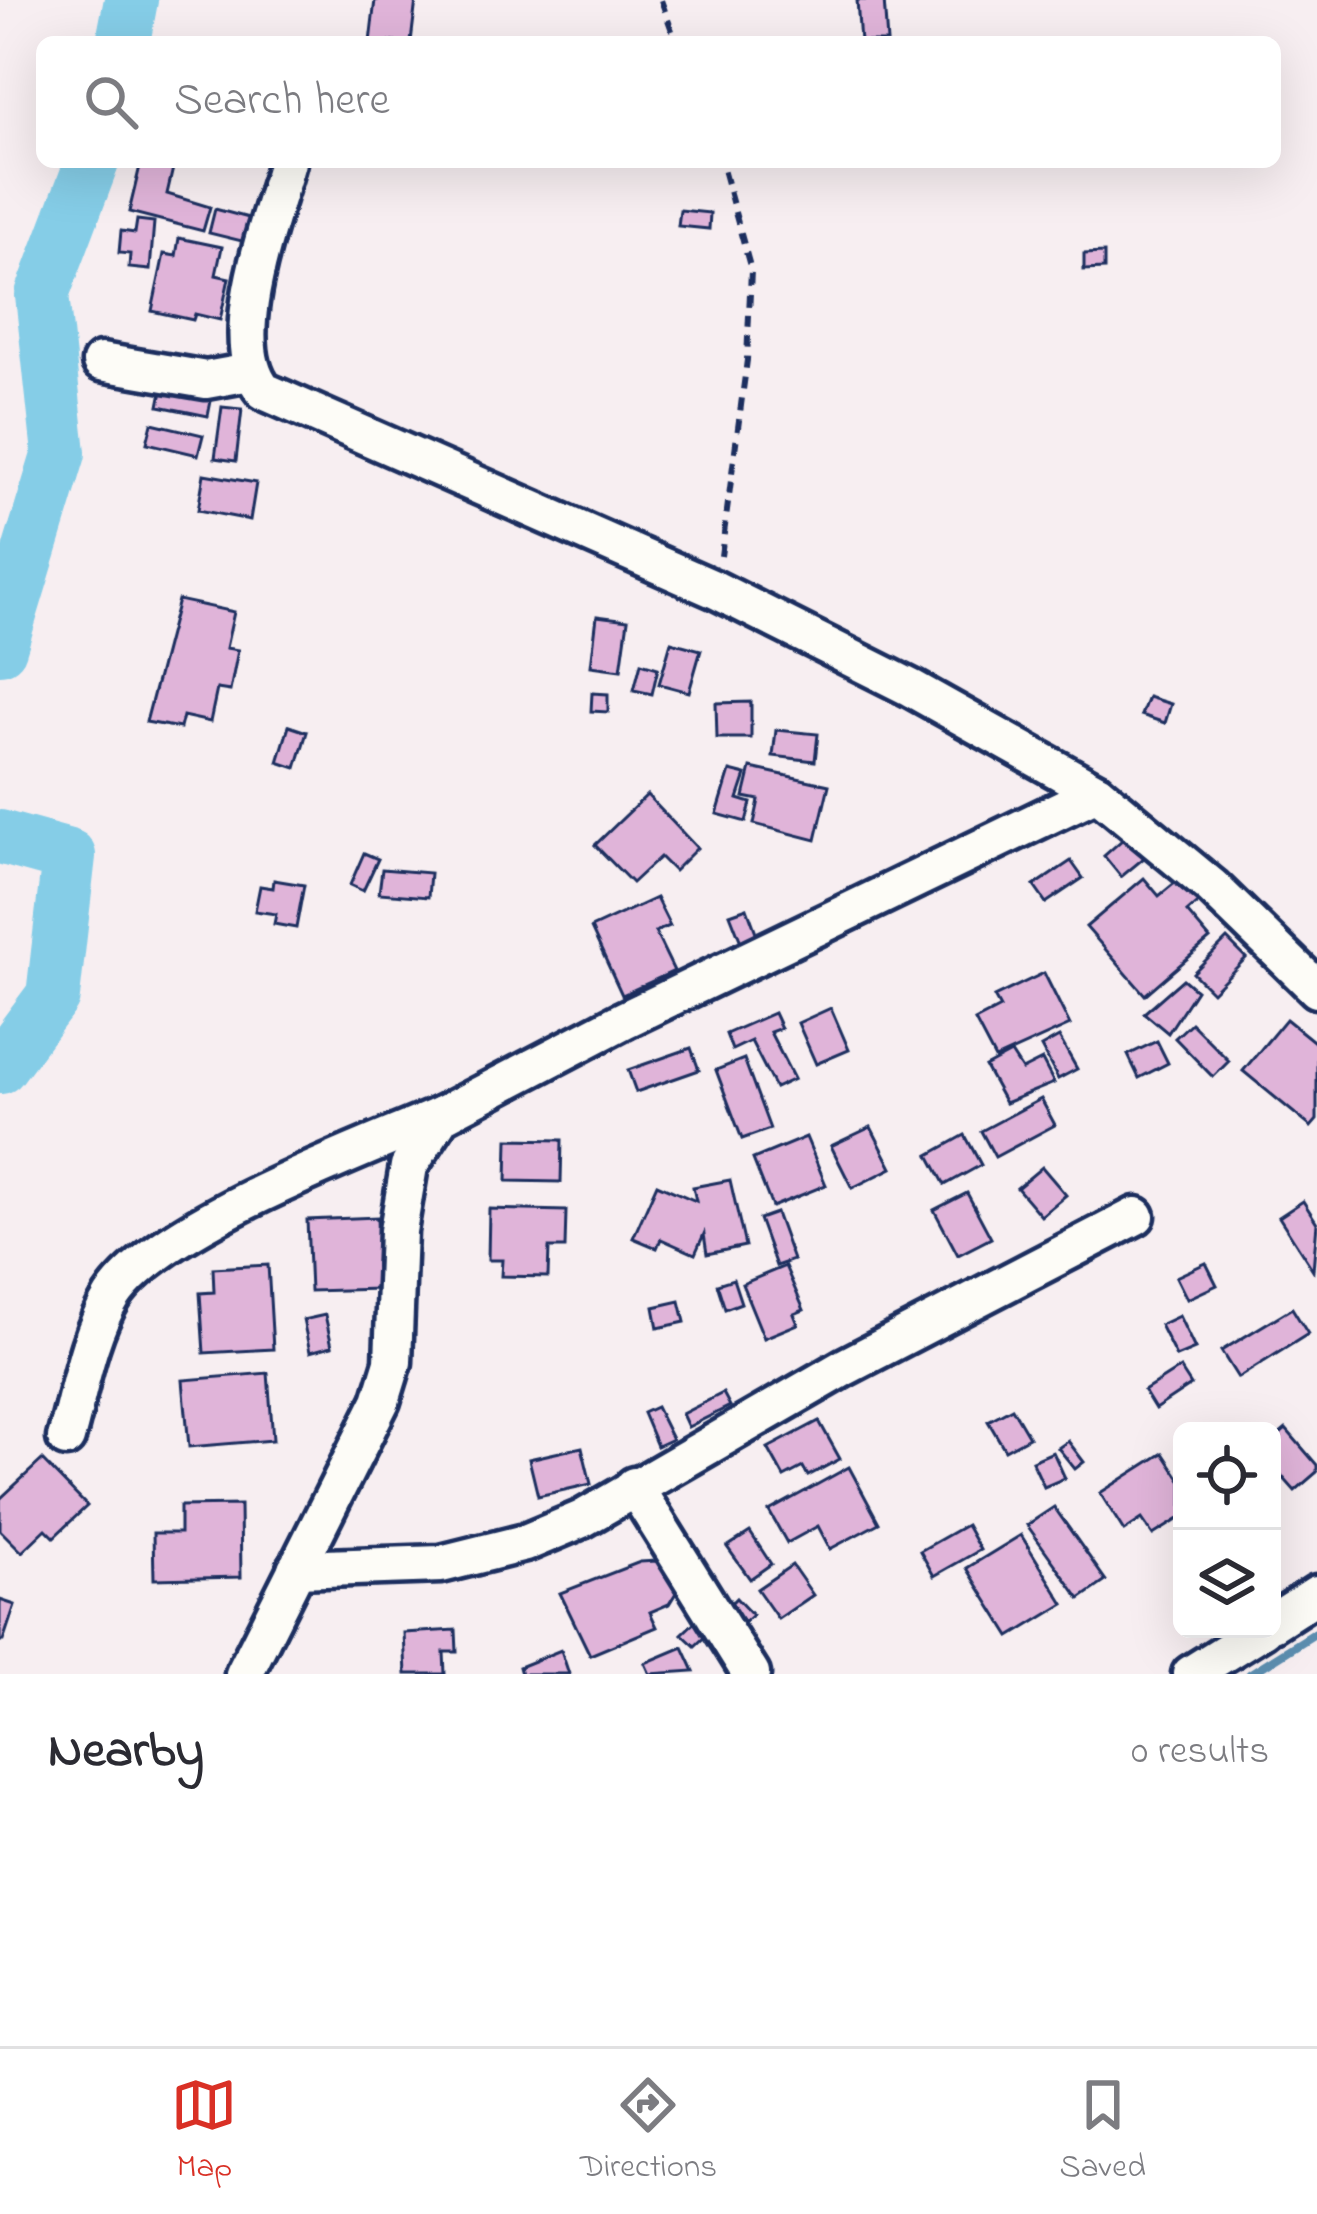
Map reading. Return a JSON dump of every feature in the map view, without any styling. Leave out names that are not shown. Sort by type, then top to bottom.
[{"type":"street","points":[[284,168],[249,309],[250,373],[264,391],[716,590],[911,688],[1097,792],[1212,887],[1317,989]]},
{"type":"street","points":[[100,362],[206,380],[250,373]]},
{"type":"street","points":[[66,1438],[113,1296],[154,1257],[288,1184],[442,1115],[624,1020],[1097,792]]},
{"type":"street","points":[[244,1674],[382,1401],[393,1362],[398,1231],[410,1166],[442,1115]]},
{"type":"street","points":[[296,1569],[441,1564],[525,1544],[582,1519],[845,1367],[1136,1216]]},
{"type":"street","points":[[634,1486],[751,1674]]},
{"type":"street","points":[[1281,1617],[1317,1594]]},
{"type":"street","points":[[1192,1674],[1249,1638]]},
{"type":"path","points":[[661,0],[674,36]]},
{"type":"path","points":[[716,590],[747,360],[751,270],[723,168]]},
{"type":"building","points":[[375,0],[416,0],[412,36],[371,36]]},
{"type":"building","points":[[857,0],[884,0],[887,36],[860,36]]},
{"type":"building","points":[[140,168],[173,168],[167,194],[210,207],[203,231],[129,212]]},
{"type":"building","points":[[215,209],[264,222],[258,245],[209,233]]},
{"type":"building","points":[[680,210],[710,213],[709,229],[678,226]]},
{"type":"building","points":[[137,220],[154,222],[150,270],[129,268],[130,254],[119,253],[121,231],[135,233]]},
{"type":"building","points":[[179,238],[222,247],[216,275],[229,278],[220,320],[152,311],[164,254],[176,256]]},
{"type":"building","points":[[1104,253],[1104,269],[1084,270],[1084,254]]},
{"type":"building","points":[[162,391],[211,401],[208,416],[159,406]]},
{"type":"building","points":[[222,407],[242,409],[236,461],[215,458]]},
{"type":"building","points":[[152,423],[203,435],[198,455],[147,443]]},
{"type":"building","points":[[204,474],[256,483],[250,520],[198,510]]},
{"type":"building","points":[[178,600],[234,612],[226,648],[238,650],[230,691],[217,689],[210,722],[183,716],[180,728],[146,722]]},
{"type":"building","points":[[597,616],[628,620],[621,670],[591,666]]},
{"type":"building","points":[[671,642],[701,650],[689,692],[659,684]]},
{"type":"building","points":[[641,663],[658,668],[652,694],[634,690]]},
{"type":"building","points":[[592,693],[608,694],[608,712],[591,711]]},
{"type":"building","points":[[1148,697],[1171,704],[1165,723],[1141,715]]},
{"type":"building","points":[[751,702],[751,738],[717,738],[716,703]]},
{"type":"building","points":[[289,726],[307,732],[296,768],[278,762]]},
{"type":"building","points":[[776,730],[818,734],[815,761],[773,756]]},
{"type":"building","points":[[751,768],[829,785],[816,840],[754,824],[759,800],[744,797]]},
{"type":"building","points":[[730,771],[746,775],[738,799],[751,803],[746,822],[717,814]]},
{"type":"building","points":[[647,795],[697,848],[674,871],[660,857],[632,883],[595,845]]},
{"type":"building","points":[[1131,832],[1150,853],[1121,877],[1104,856]]},
{"type":"building","points":[[364,853],[378,859],[363,891],[350,885]]},
{"type":"building","points":[[1071,861],[1083,878],[1046,903],[1034,886]]},
{"type":"building","points":[[382,869],[430,873],[428,897],[379,893]]},
{"type":"building","points":[[1182,877],[1202,899],[1187,912],[1210,939],[1145,995],[1086,927],[1144,878],[1159,896]]},
{"type":"building","points":[[274,880],[304,885],[296,928],[274,924],[276,914],[255,911],[260,886],[273,888]]},
{"type":"building","points":[[656,898],[670,926],[655,932],[674,971],[622,995],[591,928]]},
{"type":"building","points":[[747,908],[757,935],[741,942],[730,914]]},
{"type":"building","points":[[1227,939],[1246,958],[1212,992],[1193,973]]},
{"type":"building","points":[[1044,973],[1070,1025],[995,1059],[975,1021],[1000,1008],[994,997]]},
{"type":"building","points":[[1183,979],[1196,990],[1168,1033],[1144,1013]]},
{"type":"building","points":[[831,1008],[849,1050],[816,1064],[798,1023]]},
{"type":"building","points":[[774,1013],[781,1028],[770,1032],[794,1079],[775,1088],[751,1041],[732,1050],[726,1034]]},
{"type":"building","points":[[1286,1019],[1317,1044],[1317,1120],[1311,1127],[1243,1071]]},
{"type":"building","points":[[1191,1023],[1229,1061],[1213,1077],[1175,1038]]},
{"type":"building","points":[[1059,1037],[1077,1069],[1058,1079],[1041,1047]]},
{"type":"building","points":[[1157,1041],[1168,1063],[1139,1078],[1128,1055]]},
{"type":"building","points":[[691,1048],[699,1070],[636,1092],[628,1070]]},
{"type":"building","points":[[1011,1053],[1022,1070],[1042,1060],[1054,1083],[1005,1103],[985,1067]]},
{"type":"building","points":[[744,1059],[770,1129],[742,1139],[716,1070]]},
{"type":"building","points":[[1041,1099],[1055,1125],[995,1157],[981,1131]]},
{"type":"building","points":[[871,1127],[892,1168],[852,1188],[831,1146]]},
{"type":"building","points":[[965,1135],[981,1165],[945,1185],[929,1155]]},
{"type":"building","points":[[806,1137],[826,1185],[772,1207],[753,1159]]},
{"type":"building","points":[[508,1139],[562,1140],[561,1182],[507,1181]]},
{"type":"building","points":[[1042,1167],[1066,1195],[1041,1216],[1017,1188]]},
{"type":"building","points":[[730,1180],[745,1246],[707,1254],[704,1234],[695,1254],[661,1239],[657,1248],[633,1238],[657,1184],[696,1201],[693,1187]]},
{"type":"building","points":[[967,1193],[991,1238],[958,1255],[934,1210]]},
{"type":"building","points":[[1303,1201],[1317,1223],[1313,1270],[1279,1217]]},
{"type":"building","points":[[489,1209],[566,1211],[565,1248],[549,1248],[548,1277],[501,1276],[502,1260],[488,1260]]},
{"type":"building","points":[[776,1213],[793,1260],[776,1266],[759,1219]]},
{"type":"building","points":[[377,1217],[379,1289],[310,1291],[307,1220]]},
{"type":"building","points":[[1206,1263],[1217,1285],[1187,1299],[1176,1277]]},
{"type":"building","points":[[268,1265],[273,1349],[204,1353],[200,1293],[214,1292],[213,1268]]},
{"type":"building","points":[[785,1266],[804,1310],[794,1314],[798,1324],[764,1338],[742,1284]]},
{"type":"building","points":[[733,1279],[741,1303],[725,1309],[717,1284]]},
{"type":"building","points":[[680,1301],[685,1322],[658,1328],[654,1307]]},
{"type":"building","points":[[1292,1308],[1308,1334],[1238,1378],[1221,1351]]},
{"type":"building","points":[[325,1315],[332,1346],[310,1352],[303,1320]]},
{"type":"building","points":[[1179,1316],[1195,1349],[1176,1357],[1160,1325]]},
{"type":"building","points":[[1180,1368],[1191,1385],[1155,1409],[1144,1391]]},
{"type":"building","points":[[268,1373],[273,1440],[189,1447],[183,1380]]},
{"type":"building","points":[[723,1393],[730,1406],[688,1427],[682,1414]]},
{"type":"building","points":[[656,1407],[672,1439],[657,1446],[643,1413]]},
{"type":"building","points":[[1012,1408],[1029,1437],[1005,1450],[988,1421]]},
{"type":"building","points":[[819,1421],[840,1459],[808,1476],[803,1467],[784,1477],[768,1448]]},
{"type":"building","points":[[1286,1429],[1317,1465],[1317,1472],[1295,1491],[1281,1475],[1281,1433]]},
{"type":"building","points":[[1068,1441],[1084,1462],[1075,1469],[1058,1448]]},
{"type":"building","points":[[582,1447],[591,1484],[538,1496],[529,1459]]},
{"type":"building","points":[[1053,1452],[1065,1478],[1044,1487],[1032,1461]]},
{"type":"building","points":[[1163,1453],[1173,1468],[1173,1523],[1153,1535],[1142,1519],[1124,1531],[1100,1493]]},
{"type":"building","points":[[42,1460],[87,1506],[54,1537],[46,1529],[22,1552],[0,1530],[0,1499]]},
{"type":"building","points":[[849,1467],[879,1523],[830,1549],[818,1526],[787,1543],[769,1511]]},
{"type":"building","points":[[240,1505],[241,1577],[154,1579],[153,1533],[180,1533],[180,1506]]},
{"type":"building","points":[[1054,1507],[1106,1581],[1080,1599],[1027,1525]]},
{"type":"building","points":[[966,1525],[980,1550],[934,1576],[920,1551]]},
{"type":"building","points":[[750,1532],[771,1564],[750,1579],[727,1547]]},
{"type":"building","points":[[1021,1535],[1064,1604],[1010,1637],[967,1568]]},
{"type":"building","points":[[640,1562],[671,1565],[682,1583],[669,1604],[650,1612],[657,1627],[590,1655],[560,1593]]},
{"type":"building","points":[[792,1565],[813,1595],[778,1619],[757,1589]]},
{"type":"building","points":[[736,1598],[752,1615],[741,1625],[726,1608]]},
{"type":"building","points":[[0,1600],[15,1605],[3,1641],[0,1641]]},
{"type":"building","points":[[699,1618],[711,1631],[695,1646],[682,1634]]},
{"type":"building","points":[[456,1630],[457,1652],[444,1652],[445,1674],[406,1674],[404,1633]]},
{"type":"building","points":[[683,1647],[694,1671],[650,1674],[645,1663]]},
{"type":"building","points":[[561,1650],[569,1674],[521,1674],[519,1667]]},
{"type":"waterway","points":[[124,36],[131,0]]},
{"type":"waterway","points":[[0,648],[59,453],[42,295],[90,168]]},
{"type":"waterway","points":[[0,837],[69,856],[53,996],[0,1067]]},
{"type":"waterway","points":[[1250,1674],[1317,1632]]}]
